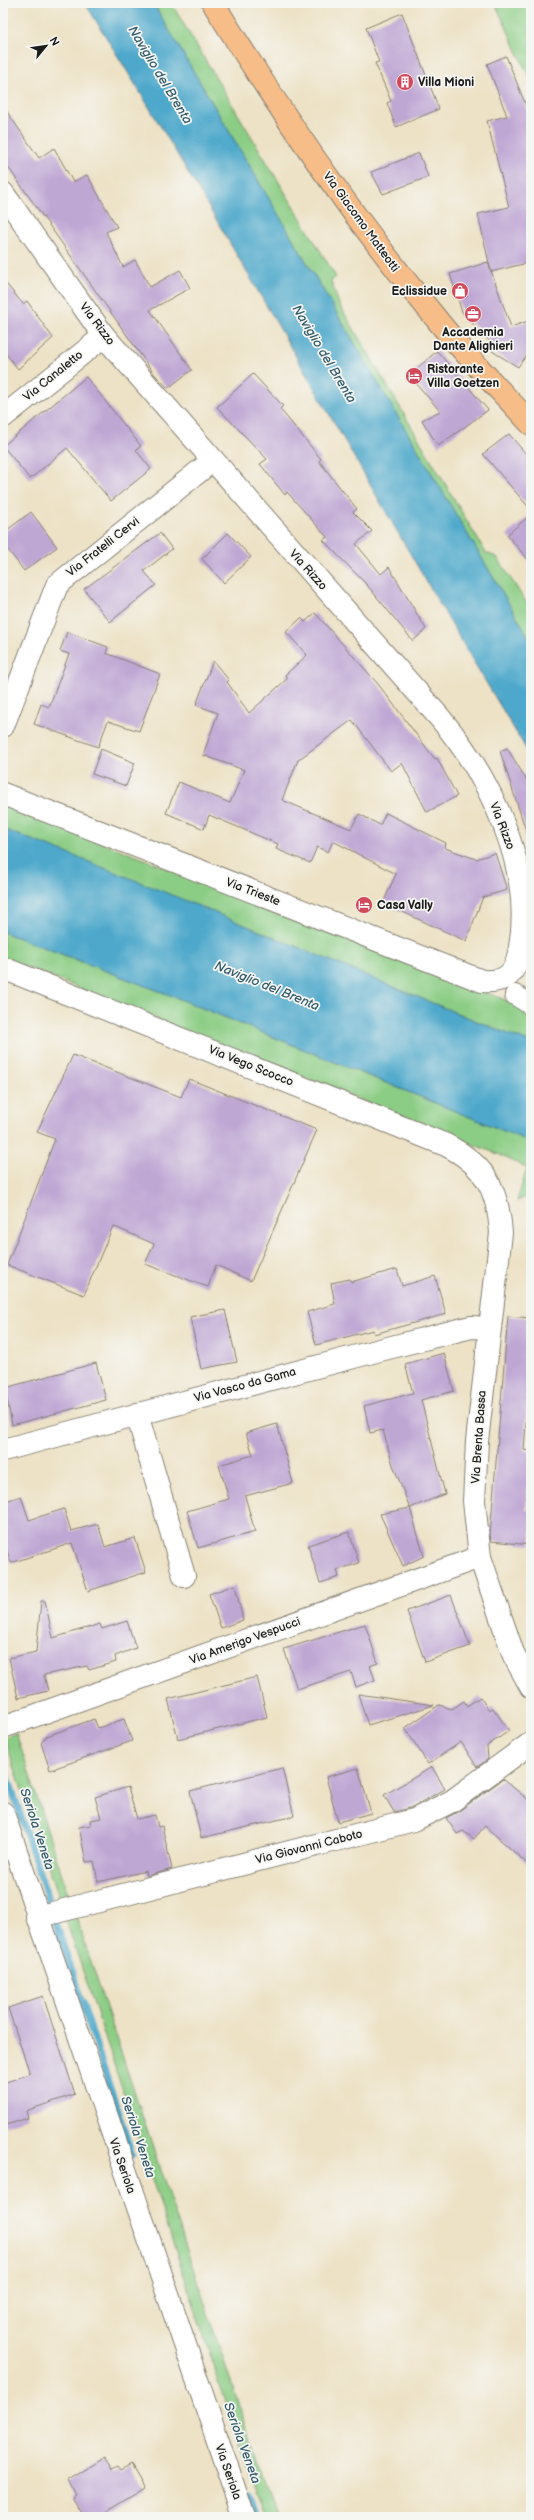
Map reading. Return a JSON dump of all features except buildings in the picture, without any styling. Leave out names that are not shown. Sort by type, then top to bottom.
[{"type":"main road","name":"Via Giacomo Matteotti","points":[[213,3],[301,139],[397,271],[435,318],[531,424]]},
{"type":"street","name":"Via Rizzo","points":[[3,193],[104,336],[212,461],[440,718],[471,757],[486,786],[506,834],[520,877],[523,931],[518,961],[512,973],[517,993]]},
{"type":"street","name":"Via Canaletto","points":[[3,417],[104,336]]},
{"type":"street","name":"Via Fratelli Cervi","points":[[3,726],[57,584],[212,461]]},
{"type":"street","name":"Via Trieste","points":[[3,794],[482,981],[497,982],[517,993]]},
{"type":"street","name":"Via Vego Scocco","points":[[3,968],[446,1144],[465,1155],[488,1180]]},
{"type":"street","name":"Via Brenta Bassa","points":[[488,1180],[499,1210],[501,1233],[488,1328],[477,1441],[474,1501],[480,1557],[514,1656],[531,1688]]},
{"type":"street","name":"Via Vasco da Gama","points":[[3,1450],[388,1348],[471,1328],[488,1328]]},
{"type":"street","points":[[137,1414],[184,1576]]},
{"type":"street","name":"Via Amerigo Vespucci","points":[[6,1726],[480,1557]]},
{"type":"street","name":"Via Giovanni Caboto","points":[[41,1916],[414,1820],[452,1801],[531,1743]]},
{"type":"street","name":"Via Seriola","points":[[3,1814],[41,1916],[244,2517]]},
{"type":"green space","points":[[153,3],[171,3],[336,277],[331,281],[339,304],[486,553],[497,557],[531,610],[531,641]]},
{"type":"green space","points":[[495,3],[531,3],[531,81]]},
{"type":"green space","points":[[3,804],[526,1008],[531,1012],[531,1043],[136,881],[3,829]]},
{"type":"green space","points":[[3,932],[175,997],[531,1142],[531,1195],[517,1201],[527,1168],[500,1155],[3,958]]},
{"type":"green space","points":[[16,1733],[70,1900],[61,1903],[4,1737]]},
{"type":"green space","points":[[75,1914],[276,2517],[264,2517],[65,1917]]},
{"type":"water","name":"Naviglio del Brenta","points":[[85,3],[153,3],[531,641],[531,757],[419,569],[199,190]]},
{"type":"water","name":"Naviglio del Brenta","points":[[3,829],[136,880],[531,1043],[531,1142],[175,997],[3,932]]},
{"type":"waterway","name":"Seriola Veneta","points":[[3,1762],[132,2155]]},
{"type":"waterway","name":"Seriola Veneta","points":[[248,2494],[256,2517]]},
{"type":"place","name":"Villa Mioni","points":[[405,82]]},
{"type":"place","name":"Eclissidue","points":[[460,291]]},
{"type":"place","name":"Accademia Dante Alighieri","points":[[473,314]]},
{"type":"place","name":"Ristorante Villa Goetzen","points":[[414,376]]},
{"type":"place","name":"Casa Vally","points":[[364,905]]}]
